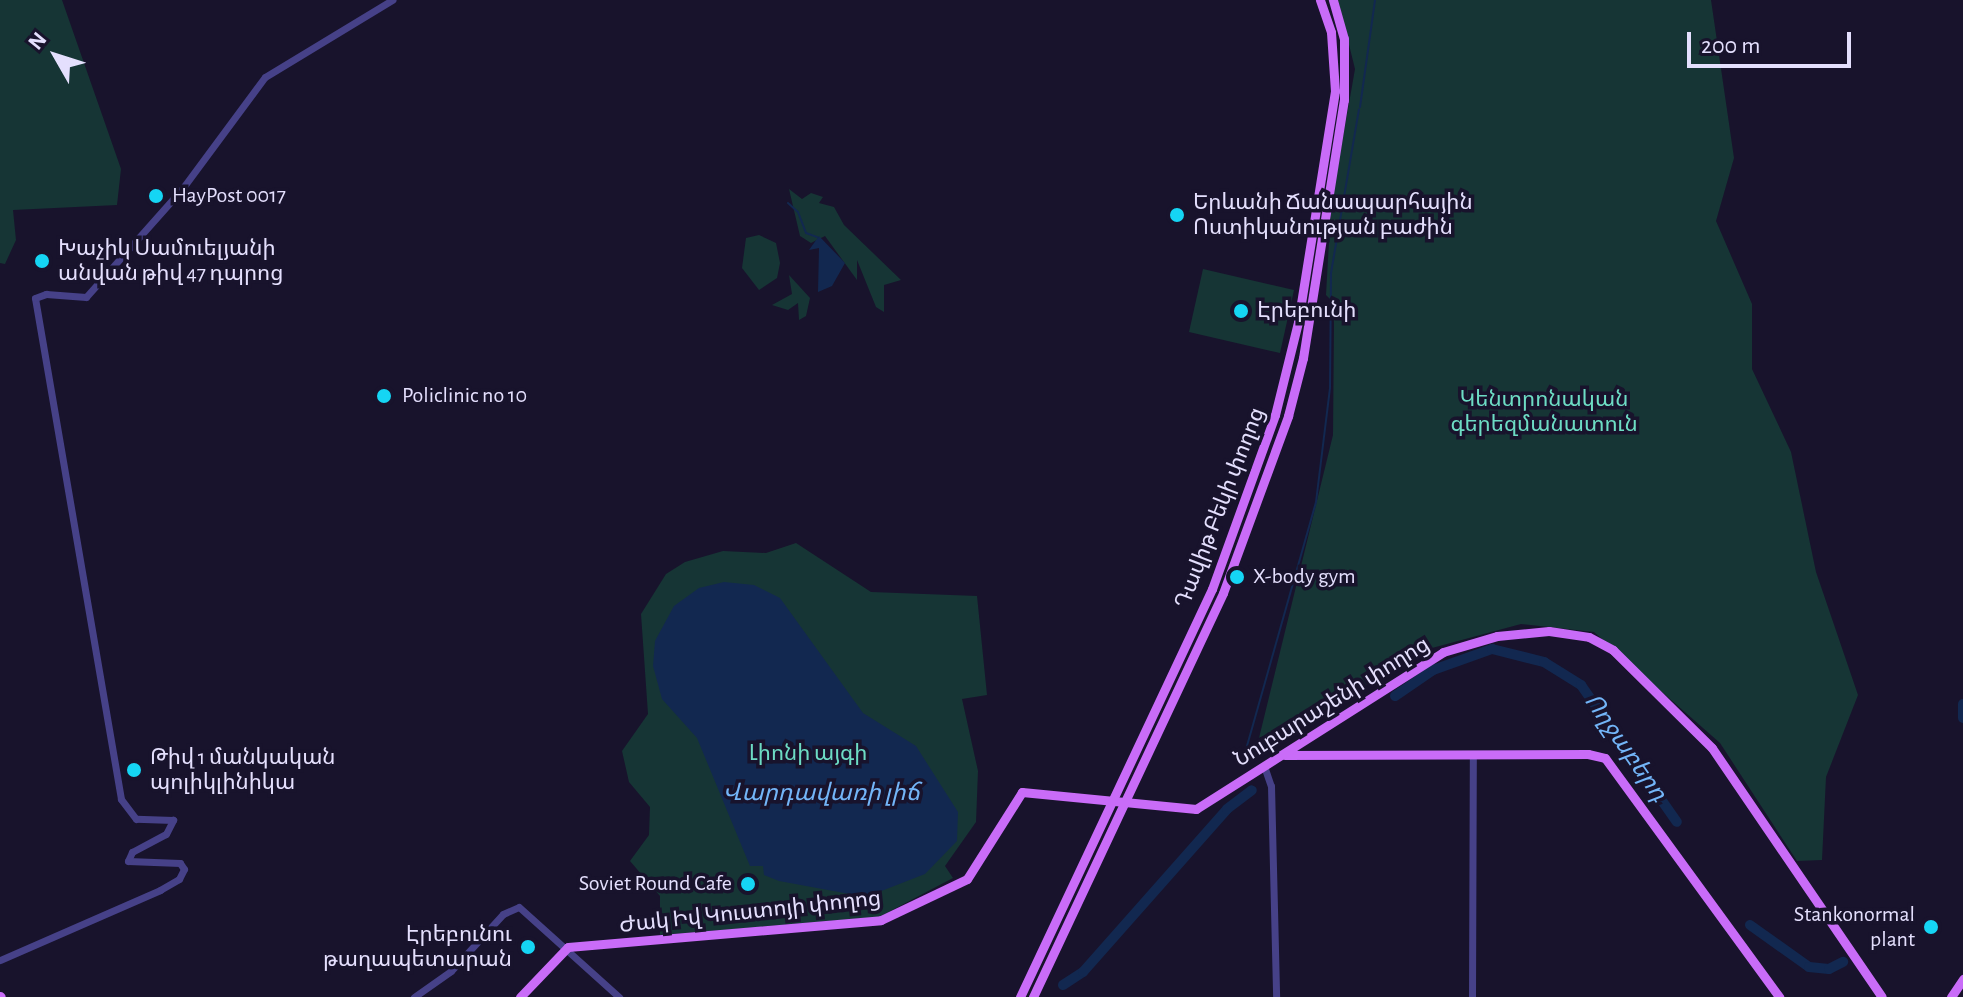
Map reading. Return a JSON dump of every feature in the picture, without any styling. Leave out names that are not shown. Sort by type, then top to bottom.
[{"type":"main road","name":"Դավիթ Բեկի փողոց","points":[[1020,997],[1224,560],[1291,355],[1335,91],[1331,32],[1320,0]]},
{"type":"main road","name":"Դավիթ Բեկի փողոց","points":[[1033,997],[1242,547],[1303,358],[1346,86],[1344,39],[1333,0]]},
{"type":"main road","name":"Նուբարաշենի փողոց","points":[[1112,800],[1196,809],[1443,652],[1523,632],[1571,633],[1601,642],[1724,761],[1882,997]]},
{"type":"main road","points":[[1317,734],[1317,753]]},
{"type":"main road","points":[[1282,755],[1588,754],[1605,758],[1779,997]]},
{"type":"main road","name":"Ժակ Իվ Կուստոյի փողոց","points":[[572,947],[881,920],[967,879],[1022,792],[1112,800]]},
{"type":"main road","points":[[520,997],[572,947]]},
{"type":"main road","points":[[1951,997],[1963,979]]},
{"type":"street","points":[[0,960],[179,879],[184,869],[180,863],[136,865],[128,856],[166,834],[173,820],[136,819],[126,811],[64,487],[34,302],[46,294],[86,297],[182,189],[265,77],[392,0]]},
{"type":"street","points":[[1472,997],[1473,756]]},
{"type":"street","points":[[1264,766],[1271,786],[1276,997]]},
{"type":"street","points":[[414,997],[451,971],[503,914],[525,908],[572,947],[619,997]]},
{"type":"green space","points":[[0,0],[62,0],[121,169],[117,205],[13,210],[16,240],[5,264],[0,263]]},
{"type":"green space","name":"Կենտրոնական գերեզմանատուն","points":[[1338,0],[1711,0],[1734,158],[1716,221],[1752,304],[1752,369],[1791,452],[1816,572],[1858,695],[1826,777],[1822,860],[1797,861],[1720,743],[1594,632],[1521,624],[1432,648],[1385,675],[1369,675],[1367,685],[1336,705],[1259,738],[1333,435],[1334,323],[1332,301],[1326,295],[1331,206],[1355,69]]},
{"type":"green space","points":[[789,189],[802,199],[811,193],[823,197],[819,203],[834,207],[844,225],[901,280],[884,285],[884,312],[876,307],[857,260],[857,280],[825,236],[811,243],[800,236]]},
{"type":"green space","points":[[759,235],[776,243],[780,263],[777,278],[759,290],[742,268],[746,238]]},
{"type":"green space","name":"Էրեբունի","points":[[1203,269],[1294,290],[1280,353],[1189,332]]},
{"type":"green space","points":[[789,275],[810,298],[806,316],[799,320],[798,303],[788,310],[772,305],[792,294]]},
{"type":"green space","name":"Լիոնի այգի","points":[[796,543],[871,592],[977,596],[987,695],[962,699],[978,771],[976,822],[945,866],[953,878],[879,917],[660,935],[660,896],[630,861],[649,835],[650,807],[629,782],[622,751],[648,714],[641,614],[666,574],[685,562],[723,551],[766,553]]},
{"type":"water","points":[[819,236],[845,263],[832,286],[818,292],[819,248],[809,250]]},
{"type":"water","name":"Վարդավառի լիճ","points":[[724,582],[754,585],[780,598],[863,713],[916,746],[958,812],[957,841],[925,874],[866,897],[779,881],[764,875],[763,866],[750,866],[697,738],[662,699],[653,666],[655,641],[674,606],[699,588]]},
{"type":"waterway","points":[[1360,107],[1375,0]]},
{"type":"waterway","points":[[1245,753],[1316,502],[1330,388],[1331,273],[1359,109]]},
{"type":"waterway","points":[[788,203],[798,212],[806,233],[817,237]]},
{"type":"waterway","name":"Ողջաբերդ","points":[[1395,696],[1433,670],[1492,649],[1544,662],[1581,685],[1677,822]]},
{"type":"waterway","name":"Ողջաբերդ","points":[[1963,704],[1963,718]]},
{"type":"waterway","name":"Ողջաբերդ","points":[[1063,985],[1083,972],[1227,809],[1252,790]]},
{"type":"waterway","name":"Ողջաբերդ","points":[[1750,925],[1809,967],[1829,969],[1843,962]]},
{"type":"place","name":"HayPost 0017","points":[[156,196]]},
{"type":"place","name":"Երևանի Ճանապարհային Ոստիկանության բաժին","points":[[1177,215]]},
{"type":"place","name":"Խաչիկ Սամուելյանի անվան թիվ 47 դպրոց","points":[[42,261]]},
{"type":"place","name":"Էրեբունի","points":[[1241,311]]},
{"type":"place","name":"Policlinic no 10","points":[[384,396]]},
{"type":"place","name":"X-body gym","points":[[1237,577]]},
{"type":"place","name":"Թիվ 1 մանկական պոլիկլինիկա","points":[[134,770]]},
{"type":"place","name":"Soviet Round Cafe","points":[[748,884]]},
{"type":"place","name":"Stankonormal plant","points":[[1931,927]]},
{"type":"place","name":"Էրեբունու թաղապետարան","points":[[528,947]]}]
